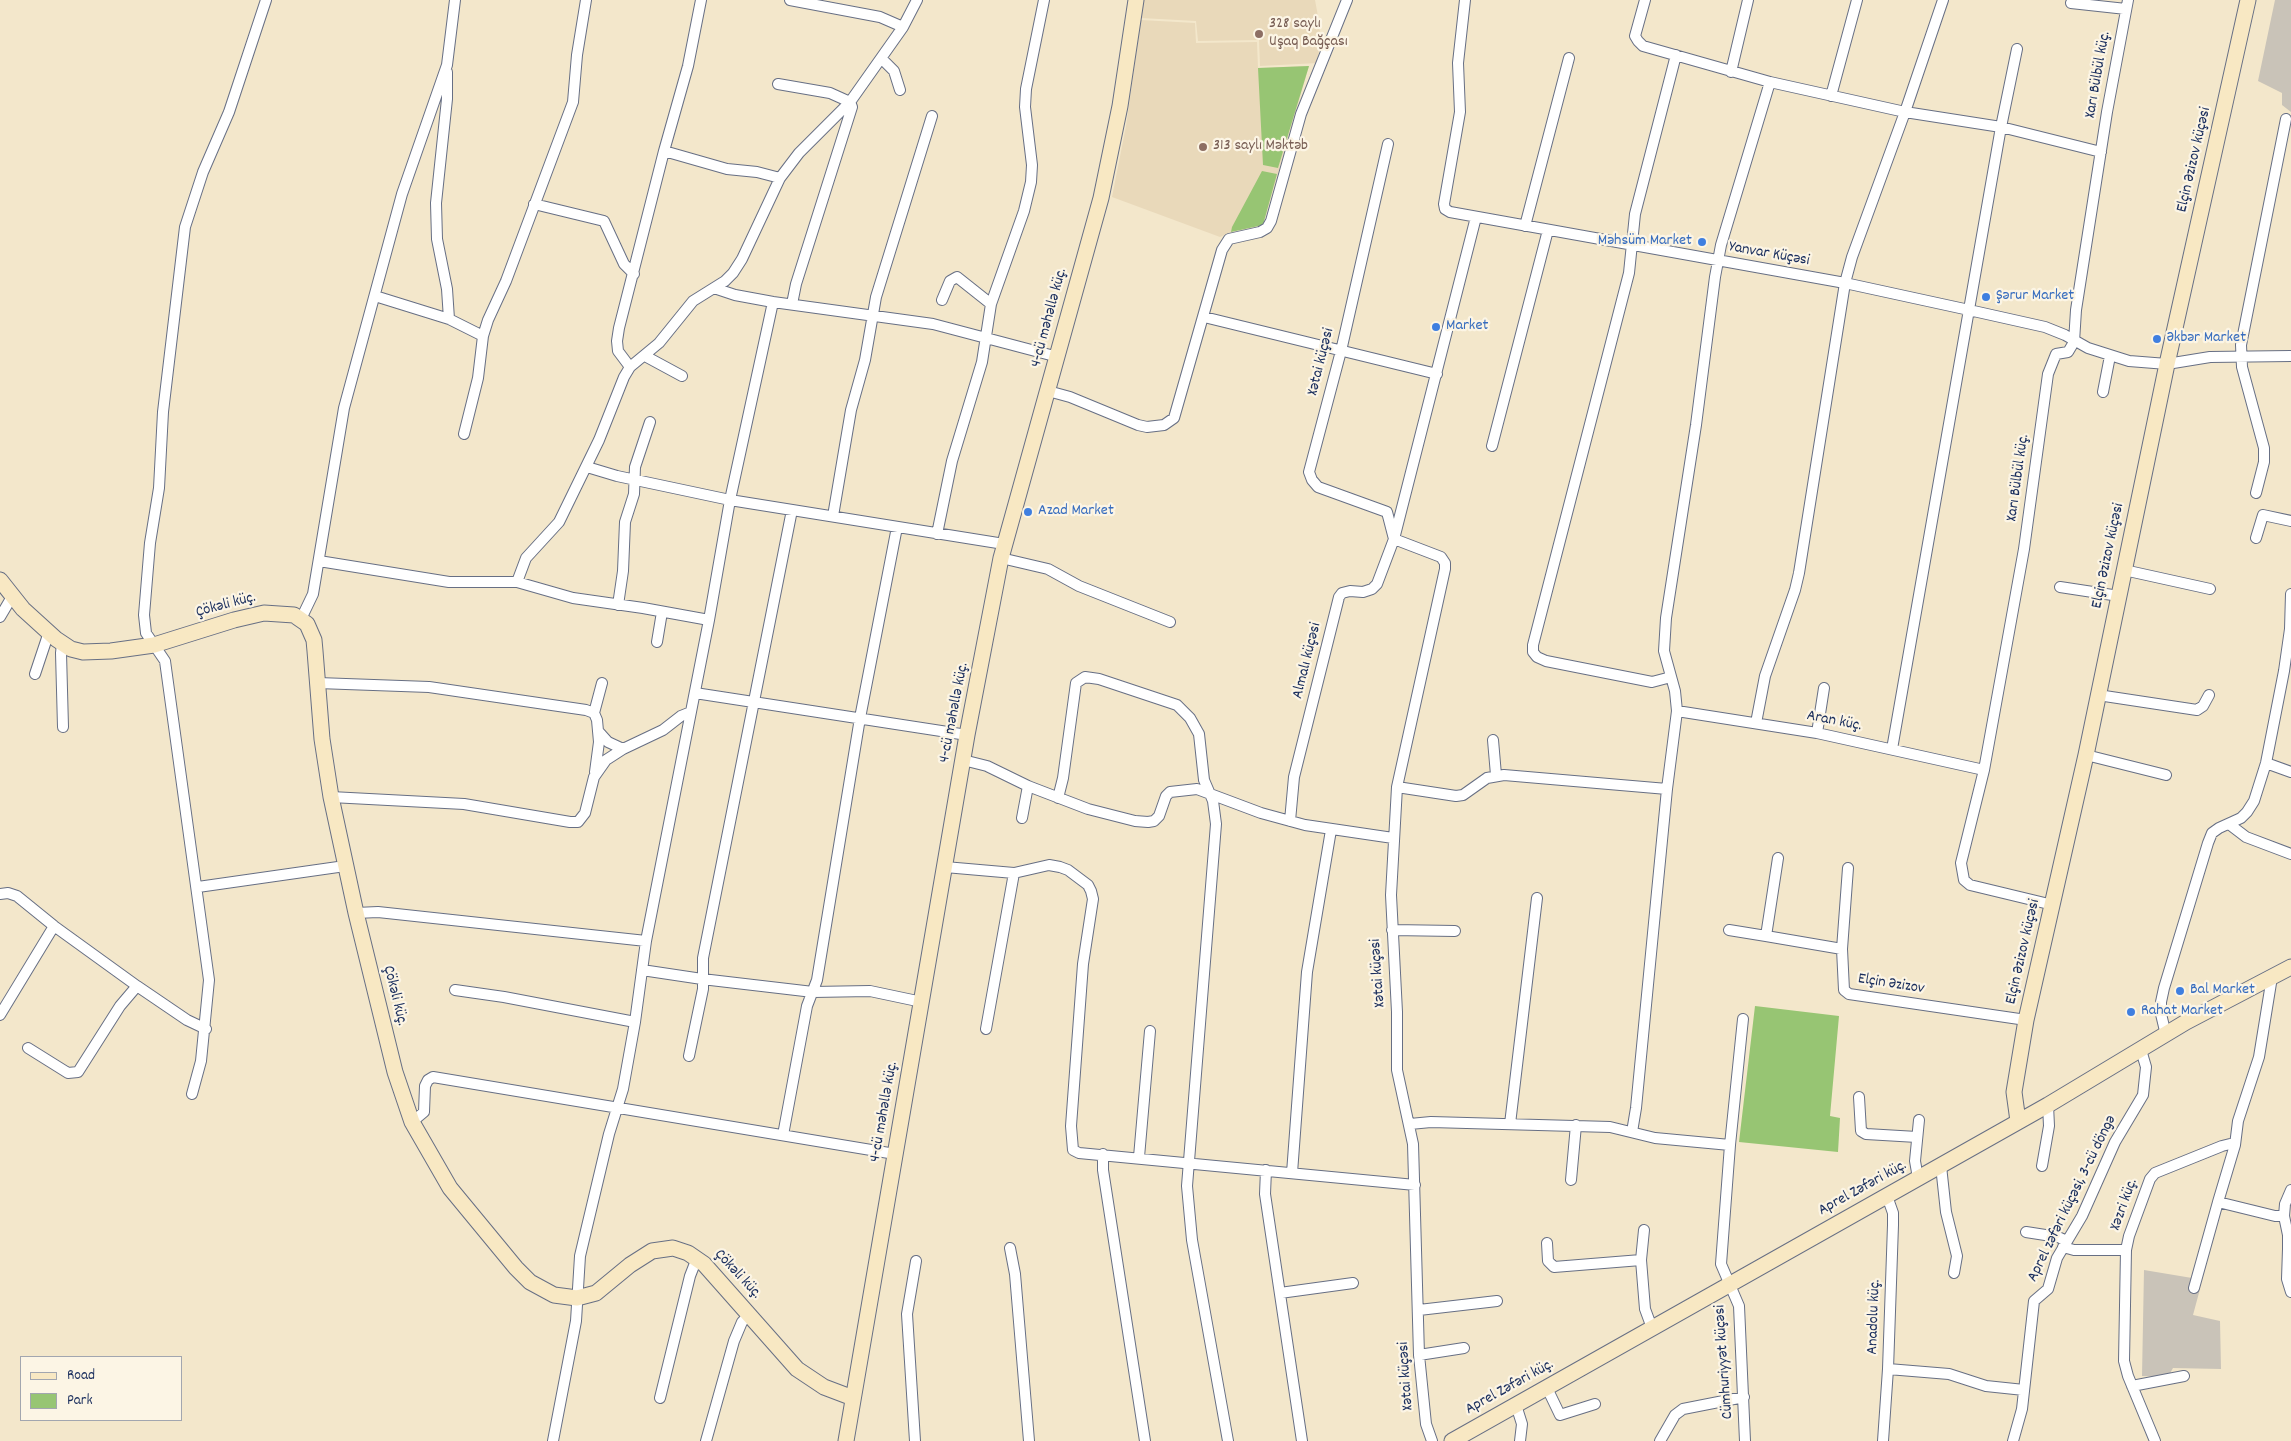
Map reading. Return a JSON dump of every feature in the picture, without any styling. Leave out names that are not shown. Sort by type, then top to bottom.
[{"type":"street","points":[[192,1094],[201,1061],[210,980],[165,661],[146,633],[144,615],[150,543],[158,488],[164,402],[185,228],[203,172],[229,112],[266,0]]},
{"type":"street","points":[[449,320],[447,289],[437,239],[436,204],[448,99],[447,66],[456,0]]},
{"type":"street","points":[[464,434],[480,368],[483,336],[506,281],[573,102],[577,55],[586,0]]},
{"type":"street","points":[[630,367],[621,358],[617,341],[664,151],[688,66],[701,0]]},
{"type":"street","points":[[790,0],[880,16],[903,27]]},
{"type":"street","points":[[517,582],[526,558],[559,522],[587,467],[617,390],[630,367],[659,343],[693,301],[729,277],[742,259],[780,178],[800,153],[850,102],[882,59],[903,27],[917,0]]},
{"type":"street","points":[[937,534],[952,461],[982,362],[992,304],[1024,211],[1031,182],[1032,165],[1026,123],[1026,98],[1044,0]]},
{"type":"street","name":"4-cü məhəllə küç.","points":[[846,1441],[967,735],[1002,551],[1058,357],[1101,198],[1120,106],[1136,0]]},
{"type":"street","points":[[1048,391],[1070,397],[1147,427],[1170,422],[1174,418],[1222,250],[1229,239],[1260,232],[1267,228],[1271,221],[1302,114],[1347,0]]},
{"type":"street","name":"Yanvar Küçəsi","points":[[1465,0],[1458,64],[1460,112],[1444,204],[1445,209],[1450,212],[1845,284],[1969,310],[2045,327],[2065,335],[2074,342],[2110,356],[2146,364],[2167,364],[2210,357],[2291,356]]},
{"type":"street","points":[[1645,0],[1636,29],[1638,41],[1643,46],[1770,82],[1905,112],[2001,127],[2101,152]]},
{"type":"street","points":[[1731,72],[1748,0]]},
{"type":"street","points":[[1831,96],[1856,0]]},
{"type":"street","points":[[1756,723],[1765,676],[1795,590],[1799,573],[1845,284],[1852,257],[1905,112],[1943,0]]},
{"type":"street","name":"Elçin Əzizov küçəsi","points":[[2018,1121],[2014,1092],[2026,1020],[2086,755],[2167,364],[2248,0]]},
{"type":"street","points":[[2071,3],[2127,5]]},
{"type":"street","name":"Xarı Bülbül küç.","points":[[2053,906],[1970,885],[1964,880],[1961,863],[1984,770],[2024,549],[2048,374],[2056,354],[2068,352],[2074,342],[2076,310],[2127,5]]},
{"type":"street","points":[[1892,749],[2001,127],[2017,49]]},
{"type":"street","points":[[1671,677],[1652,682],[1546,661],[1537,657],[1533,652],[1533,645],[1629,273],[1635,214],[1676,55]]},
{"type":"street","points":[[1525,226],[1568,58]]},
{"type":"street","points":[[882,59],[898,77],[900,90]]},
{"type":"street","points":[[302,619],[312,594],[319,561],[344,408],[402,194],[447,66]]},
{"type":"street","points":[[1632,1132],[1637,1099],[1667,790],[1677,711],[1664,651],[1666,618],[1696,425],[1721,245],[1770,82]]},
{"type":"street","points":[[778,84],[830,93],[850,102]]},
{"type":"street","points":[[792,304],[796,284],[851,115],[850,102]]},
{"type":"street","points":[[833,516],[851,410],[866,360],[872,314],[932,116]]},
{"type":"street","points":[[2256,493],[2264,462],[2264,448],[2241,356],[2242,333],[2286,119]]},
{"type":"street","name":"Xətai küçəsi","points":[[1388,144],[1341,351],[1309,472],[1312,480],[1318,486],[1387,512],[1394,539],[1441,556],[1445,562],[1446,569],[1397,787],[1393,838],[1392,930],[1397,1012],[1397,1070],[1413,1144],[1419,1355],[1426,1424],[1432,1441]]},
{"type":"street","points":[[664,151],[727,169],[757,172],[780,178]]},
{"type":"street","points":[[534,204],[604,221],[624,264],[634,274]]},
{"type":"street","points":[[1394,539],[1476,217]]},
{"type":"street","points":[[1492,446],[1548,230]]},
{"type":"street","points":[[942,300],[950,281],[957,277],[992,304]]},
{"type":"street","points":[[714,288],[735,295],[773,302],[872,314],[933,324],[1058,357]]},
{"type":"street","points":[[375,296],[449,320],[483,336]]},
{"type":"street","points":[[553,1441],[576,1321],[583,1242],[623,1089],[635,1022],[646,941],[709,620],[730,500],[773,302]]},
{"type":"street","points":[[1204,317],[1437,374]]},
{"type":"street","points":[[645,356],[682,376]]},
{"type":"street","points":[[2103,392],[2110,356]]},
{"type":"street","points":[[618,604],[623,571],[623,531],[634,494],[635,467],[650,422]]},
{"type":"street","points":[[587,467],[634,480],[730,500],[937,534],[1002,551],[1048,569],[1079,586],[1170,622]]},
{"type":"street","points":[[689,1056],[700,1004],[703,958],[792,510]]},
{"type":"street","points":[[2256,538],[2263,515],[2291,521]]},
{"type":"street","points":[[783,1135],[807,1006],[817,980],[860,718],[897,527]]},
{"type":"street","name":"Almalı küçəsi","points":[[1290,821],[1294,777],[1339,597],[1342,593],[1350,591],[1363,592],[1372,589],[1377,584],[1394,539]]},
{"type":"street","points":[[319,561],[426,580],[458,583],[517,582],[573,598],[709,620]]},
{"type":"street","points":[[2124,570],[2210,589]]},
{"type":"street","name":"Çökəli küç.","points":[[0,580],[23,609],[62,644],[71,649],[97,653],[154,645],[234,620],[264,613],[285,613],[302,619],[307,624],[314,640],[322,739],[345,866],[395,1072],[412,1122],[450,1188],[516,1268],[542,1291],[554,1295],[577,1298],[596,1293],[630,1265],[652,1251],[673,1248],[697,1258],[750,1314],[797,1369],[824,1387],[853,1398]]},
{"type":"street","points":[[2060,587],[2119,596]]},
{"type":"street","points":[[2166,1035],[2161,1002],[2164,988],[2208,842],[2212,833],[2247,812],[2254,801],[2266,763],[2284,671],[2290,629],[2291,594]]},
{"type":"street","points":[[0,617],[13,595]]},
{"type":"street","points":[[657,642],[662,612]]},
{"type":"street","points":[[35,674],[49,632]]},
{"type":"street","points":[[62,644],[60,653],[63,727]]},
{"type":"street","points":[[1058,798],[1063,778],[1076,684],[1085,677],[1099,679],[1184,710],[1195,726],[1202,742],[1204,780],[1213,802],[1216,824],[1187,1186],[1192,1240],[1228,1441]]},
{"type":"street","points":[[318,683],[429,687],[594,712]]},
{"type":"street","points":[[331,797],[464,804],[578,822],[585,814],[594,777],[599,732],[594,712],[602,684]]},
{"type":"street","points":[[1817,733],[1824,688]]},
{"type":"street","points":[[695,692],[967,735]]},
{"type":"street","points":[[2098,695],[2197,710],[2203,706],[2209,695]]},
{"type":"street","name":"Aran küç.","points":[[1677,711],[1817,733],[1984,770]]},
{"type":"street","points":[[594,777],[606,760],[623,749],[649,738],[681,716],[691,712]]},
{"type":"street","points":[[599,732],[608,742],[623,749]]},
{"type":"street","points":[[1493,740],[1496,775]]},
{"type":"street","points":[[2086,755],[2166,775]]},
{"type":"street","points":[[963,760],[987,766],[1028,786],[1110,816],[1148,822],[1154,821],[1160,816],[1166,796],[1170,792],[1190,788],[1209,792],[1290,821],[1331,830],[1393,838]]},
{"type":"street","points":[[2266,763],[2291,772]]},
{"type":"street","points":[[1397,787],[1456,796],[1463,795],[1487,778],[1496,775],[1667,790]]},
{"type":"street","points":[[1022,818],[1028,786]]},
{"type":"street","points":[[2229,824],[2246,837],[2291,854]]},
{"type":"street","points":[[1292,1172],[1307,972],[1331,830]]},
{"type":"street","points":[[1766,936],[1778,858]]},
{"type":"street","points":[[198,887],[345,866]]},
{"type":"street","points":[[945,867],[1014,873],[1049,866],[1060,867],[1082,880],[1091,891],[1093,899],[1083,964],[1071,1146],[1073,1150],[1415,1185]]},
{"type":"street","name":"Elçin Əzizov","points":[[1848,868],[1842,949],[1842,983],[1844,990],[1848,994],[2026,1020]]},
{"type":"street","points":[[986,1030],[1014,873]]},
{"type":"street","points":[[0,894],[8,893],[17,896],[54,926],[137,986],[187,1020],[206,1029]]},
{"type":"street","points":[[1510,1124],[1537,898]]},
{"type":"street","points":[[356,914],[378,912],[646,941]]},
{"type":"street","points":[[0,1015],[54,926]]},
{"type":"street","points":[[1392,930],[1456,931]]},
{"type":"street","points":[[1729,930],[1842,949]]},
{"type":"street","name":"Aprel Zəfəri küç.","points":[[1452,1441],[1941,1166],[2166,1035],[2291,967]]},
{"type":"street","points":[[642,970],[702,980],[813,992],[870,991],[922,1002]]},
{"type":"street","points":[[2194,1288],[2235,1145],[2238,1122],[2259,1056],[2272,977]]},
{"type":"street","points":[[28,1048],[68,1073],[78,1072],[120,1006],[137,986]]},
{"type":"street","points":[[455,990],[504,996],[635,1022]]},
{"type":"street","name":"Cümhuriyyət küçəsi","points":[[1743,1019],[1730,1145],[1721,1264],[1739,1306],[1745,1441]]},
{"type":"street","points":[[1139,1157],[1150,1031]]},
{"type":"street","name":"Aprel zəfəri küçəsi, 3-cü döngə","points":[[2013,1441],[2020,1420],[2034,1301],[2048,1289],[2057,1258],[2082,1216],[2120,1132],[2143,1095],[2146,1067],[2141,1050]]},
{"type":"street","points":[[412,1122],[424,1112],[425,1086],[428,1080],[433,1077],[895,1154]]},
{"type":"street","points":[[1860,1097],[1861,1131],[1866,1134],[1917,1138]]},
{"type":"street","points":[[2042,1166],[2049,1126],[2048,1105]]},
{"type":"street","points":[[1918,1178],[1915,1161],[1919,1120]]},
{"type":"street","points":[[1410,1124],[1430,1122],[1610,1127],[1655,1138],[1730,1145]]},
{"type":"street","points":[[1570,1180],[1576,1125]]},
{"type":"street","name":"Xəzri küç.","points":[[2155,1441],[2132,1386],[2124,1361],[2126,1250],[2136,1216],[2150,1180],[2155,1173],[2222,1146],[2235,1145]]},
{"type":"street","points":[[1103,1154],[1103,1170],[1145,1441]]},
{"type":"street","points":[[1941,1166],[1946,1212],[1957,1256],[1954,1273]]},
{"type":"street","points":[[1266,1170],[1265,1194],[1302,1441]]},
{"type":"street","points":[[2291,1190],[2284,1204],[2284,1216],[2290,1250],[2287,1279],[2291,1292]]},
{"type":"street","name":"Anadolu küç.","points":[[1883,1441],[1894,1225],[1893,1213],[1887,1196]]},
{"type":"street","points":[[2218,1202],[2275,1216],[2284,1216]]},
{"type":"street","points":[[1644,1230],[1641,1260],[1645,1309],[1652,1328]]},
{"type":"street","points":[[2026,1232],[2058,1237],[2074,1250],[2126,1250]]},
{"type":"street","points":[[1547,1243],[1548,1261],[1554,1267],[1641,1260]]},
{"type":"street","points":[[1010,1248],[1015,1274],[1029,1441]]},
{"type":"street","points":[[660,1398],[690,1276],[697,1258]]},
{"type":"street","points":[[915,1441],[906,1314],[916,1261]]},
{"type":"street","points":[[1280,1293],[1353,1283]]},
{"type":"street","points":[[1419,1310],[1497,1301]]},
{"type":"street","points":[[706,1441],[734,1341],[742,1322],[750,1314]]},
{"type":"street","points":[[1419,1355],[1464,1348]]},
{"type":"street","points":[[1888,1369],[1949,1374],[1986,1386],[2024,1390]]},
{"type":"street","points":[[2132,1386],[2184,1376]]},
{"type":"street","points":[[1547,1388],[1560,1415],[1595,1404]]},
{"type":"street","points":[[1660,1441],[1675,1415],[1683,1409],[1744,1396]]},
{"type":"street","points":[[1516,1405],[1522,1424],[1520,1441]]},
{"type":"shaded area","name":"328 saylı Uşaq Bağçası","points":[[1144,0],[1315,0],[1320,27],[1318,63],[1260,66],[1259,40],[1198,41],[1196,21],[1141,18]]},
{"type":"shaded area","points":[[2275,0],[2291,0],[2291,112],[2282,105],[2282,93],[2258,81]]},
{"type":"shaded area","name":"313 saylı Məktəb","points":[[1141,20],[1195,23],[1196,43],[1257,42],[1258,68],[1309,66],[1263,225],[1231,232],[1220,237],[1112,197],[1126,126]]},
{"type":"shaded area","points":[[2144,1270],[2192,1278],[2189,1287],[2200,1289],[2193,1315],[2220,1321],[2221,1369],[2173,1368],[2168,1377],[2142,1376]]},
{"type":"green space","points":[[1309,66],[1278,168],[1263,165],[1258,68]]},
{"type":"green space","points":[[1262,171],[1277,174],[1263,225],[1231,232],[1232,227]]},
{"type":"green space","points":[[1755,1006],[1839,1016],[1830,1116],[1840,1118],[1838,1152],[1739,1142]]},
{"type":"place","name":"328 saylı Uşaq Bağçası","points":[[1259,34]]},
{"type":"place","name":"313 saylı Məktəb","points":[[1203,147]]},
{"type":"place","name":"Məhsüm Market","points":[[1702,242]]},
{"type":"place","name":"Şərur Market","points":[[1986,297]]},
{"type":"place","name":"Market","points":[[1436,327]]},
{"type":"place","name":"Əkbər Market","points":[[2157,339]]},
{"type":"place","name":"Azad Market","points":[[1028,512]]},
{"type":"place","name":"Bal Market","points":[[2180,991]]},
{"type":"place","name":"Rahat Market","points":[[2131,1012]]}]
